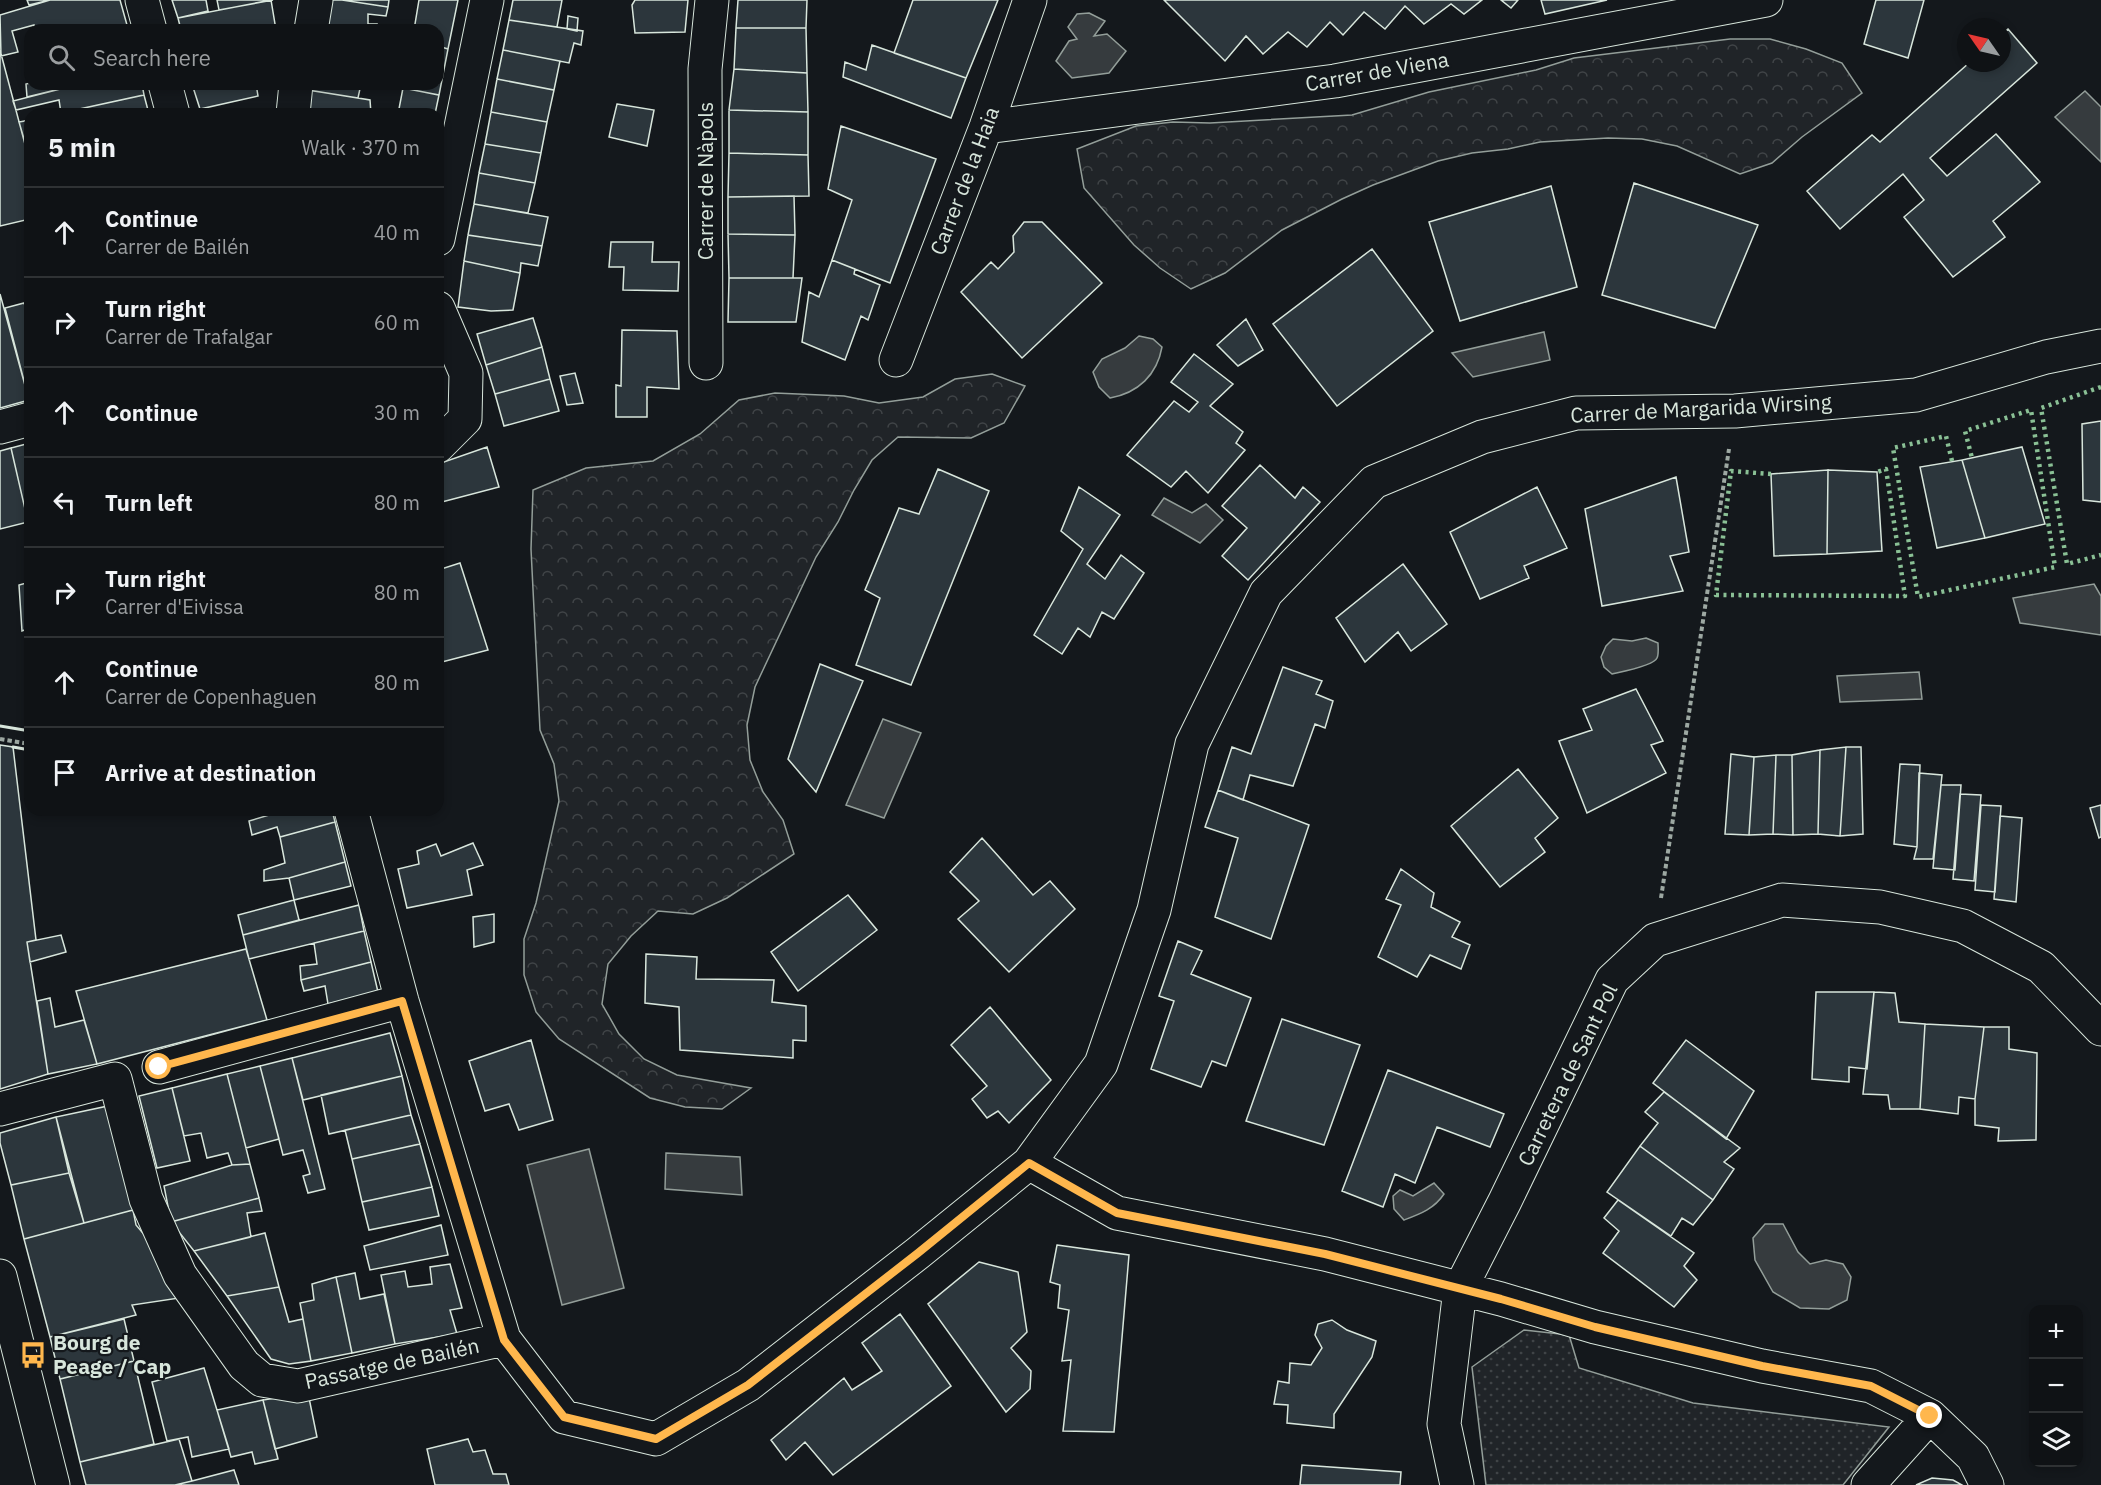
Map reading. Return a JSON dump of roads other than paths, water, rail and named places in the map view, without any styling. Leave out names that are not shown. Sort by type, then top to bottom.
[{"type":"street","points":[[142,0],[148,24]]},
{"type":"street","points":[[312,24],[316,0]]},
{"type":"street","points":[[444,209],[487,0]]},
{"type":"street","name":"Carrer de Nàpols","points":[[706,363],[705,69],[712,0]]},
{"type":"street","name":"Carrer de la Haia","points":[[896,360],[986,127],[1030,0]]},
{"type":"street","name":"Carrer de Viena","points":[[986,127],[1335,81],[1766,0]]},
{"type":"street","points":[[167,90],[171,108]]},
{"type":"street","points":[[294,108],[295,90]]},
{"type":"street","points":[[444,322],[466,373],[465,419],[444,440]]},
{"type":"street","name":"Carrer de Margarida Wirsing","points":[[504,1340],[564,1417],[656,1439],[748,1385],[918,1253],[1029,1163],[1101,1064],[1154,910],[1192,744],[1266,593],[1374,483],[1482,437],[1576,413],[1735,411],[1916,395],[2046,357],[2101,346]]},
{"type":"street","points":[[0,427],[24,421]]},
{"type":"street","points":[[353,816],[402,1001],[504,1340]]},
{"type":"street","name":"Carretera de Sant Pol","points":[[1457,1485],[1444,1424],[1460,1289],[1506,1201],[1612,980],[1655,940],[1782,900],[1880,907],[1963,926],[2041,967],[2101,1029]]},
{"type":"street","points":[[159,1067],[402,1001]]},
{"type":"street","name":"Passatge de Bailén","points":[[0,1109],[114,1079],[146,1198],[180,1275],[244,1365],[262,1380],[298,1386],[504,1340]]},
{"type":"street","points":[[1029,1163],[1117,1213],[1325,1254],[1501,1299],[1595,1327],[1762,1366],[1871,1386],[1930,1416],[1973,1457],[1987,1485]]},
{"type":"street","points":[[0,1276],[53,1485]]},
{"type":"street","points":[[1869,1485],[1930,1416]]},
{"type":"place","name":"Bourg de Peage / Cap","points":[[33,1355]]}]
